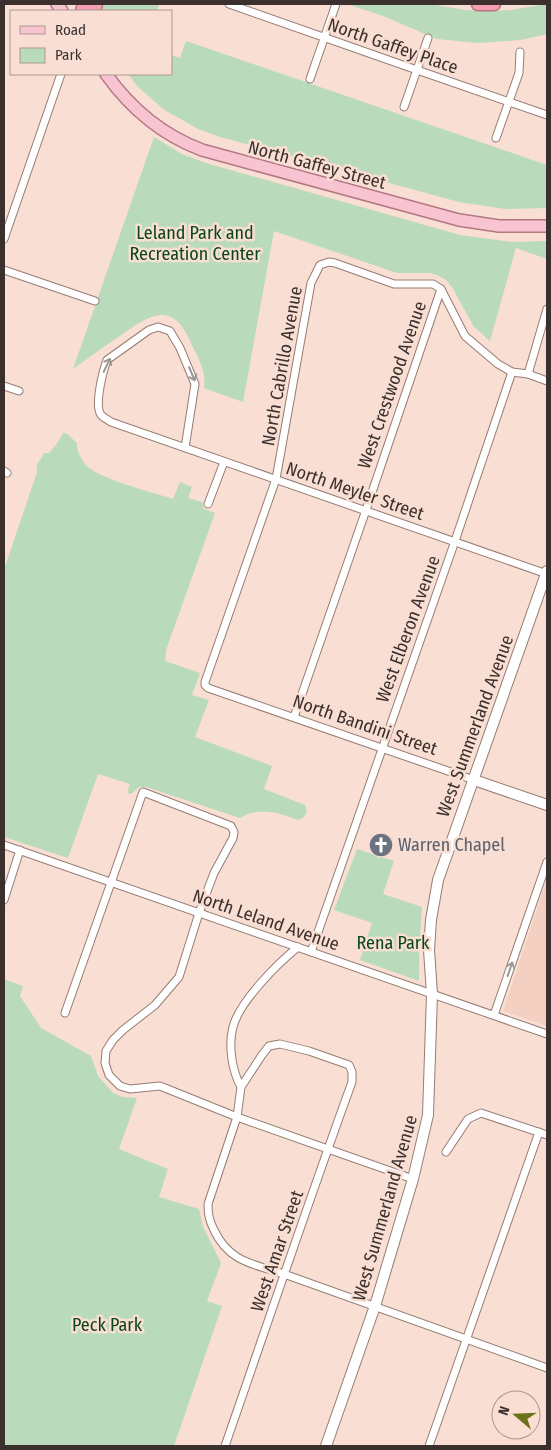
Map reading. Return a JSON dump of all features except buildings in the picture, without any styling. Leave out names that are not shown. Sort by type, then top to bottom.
[{"type":"highway","points":[[478,4],[494,4]]},
{"type":"main road","name":"North Gaffey Street","points":[[107,75],[129,102],[147,119],[167,133],[202,150],[452,219],[499,226],[547,226]]},
{"type":"main road","name":"West Summerland Avenue","points":[[326,1446],[374,1306],[413,1179],[428,1115],[432,994],[429,950],[433,900],[446,857],[547,573]]},
{"type":"main road","name":"North Bandini Street","points":[[474,780],[547,805]]},
{"type":"street","name":"North Gaffey Place","points":[[229,4],[547,115]]},
{"type":"street","points":[[310,79],[336,4]]},
{"type":"street","points":[[404,107],[428,38]]},
{"type":"street","points":[[496,138],[519,73],[520,52]]},
{"type":"street","points":[[4,239],[61,75]]},
{"type":"street","name":"North Cabrillo Avenue","points":[[205,682],[276,479],[311,283],[320,265],[329,262],[394,284],[433,284],[441,289]]},
{"type":"street","points":[[4,270],[95,301]]},
{"type":"street","points":[[441,289],[465,336],[505,369],[528,374],[547,381]]},
{"type":"street","name":"West Crestwood Avenue","points":[[294,717],[441,289]]},
{"type":"street","points":[[528,374],[547,308]]},
{"type":"street","name":"North Meyler Street","points":[[185,448],[195,380],[170,331],[158,326],[149,330],[107,360],[104,367],[98,404],[104,418],[111,422],[224,462],[547,573]]},
{"type":"street","name":"West Elberon Avenue","points":[[311,952],[512,372]]},
{"type":"street","points":[[4,386],[19,391]]},
{"type":"street","points":[[208,504],[224,462]]},
{"type":"street","name":"North Bandini Street","points":[[205,682],[208,688],[474,780]]},
{"type":"street","points":[[65,1012],[142,792],[231,826],[234,832],[233,838],[214,873],[199,912],[179,977],[155,1005],[113,1040],[106,1051],[105,1063],[109,1075],[120,1086],[130,1089],[160,1086],[237,1117],[413,1179]]},
{"type":"street","name":"North Leland Avenue","points":[[4,845],[547,1034]]},
{"type":"street","points":[[4,900],[20,850]]},
{"type":"street","points":[[494,1015],[547,862]]},
{"type":"street","points":[[298,947],[283,960],[248,1000],[233,1026],[231,1042],[235,1077],[241,1087],[237,1117],[208,1204],[208,1216],[225,1250],[236,1257],[547,1368]]},
{"type":"street","name":"West Amar Street","points":[[225,1446],[352,1082],[352,1072],[349,1065],[309,1051],[280,1044],[269,1046],[241,1087]]},
{"type":"street","points":[[446,1152],[468,1119],[481,1113],[547,1135]]},
{"type":"street","points":[[430,1446],[539,1132]]},
{"type":"shaded area","points":[[547,879],[547,1026],[503,1011]]},
{"type":"green space","points":[[104,4],[159,4],[157,10],[102,10]]},
{"type":"green space","points":[[347,4],[430,4],[465,10],[487,11],[511,10],[547,4],[547,34],[521,40],[478,43],[437,39],[383,16]]},
{"type":"green space","points":[[186,41],[547,165],[547,208],[505,209],[459,202],[220,137],[198,129],[163,109],[138,87],[129,75],[172,75],[172,55],[180,58]]},
{"type":"green space","name":"Leland Park and Recreation Center","points":[[154,137],[182,154],[206,163],[460,235],[512,242],[547,241],[547,259],[516,248],[490,341],[474,327],[452,287],[446,280],[437,275],[429,273],[397,273],[274,231],[243,402],[204,388],[203,370],[183,327],[175,319],[166,315],[147,319],[138,324],[73,369]]},
{"type":"green space","points":[[63,433],[66,433],[77,443],[79,454],[85,464],[100,475],[173,499],[180,482],[192,487],[188,498],[202,502],[204,509],[215,513],[166,650],[165,661],[200,673],[192,695],[209,700],[195,737],[272,766],[264,789],[305,805],[307,811],[304,817],[299,820],[277,813],[255,812],[240,818],[146,787],[139,787],[131,794],[127,793],[130,784],[98,774],[68,858],[4,837],[4,570],[38,464],[44,453],[49,453]]},
{"type":"green space","name":"Rena Park","points":[[357,849],[394,861],[383,894],[422,907],[419,981],[360,960],[372,923],[334,910]]},
{"type":"green space","name":"Peck Park","points":[[4,979],[23,986],[20,996],[41,1028],[91,1056],[98,1076],[113,1093],[123,1097],[137,1098],[119,1149],[168,1169],[159,1197],[199,1209],[203,1227],[221,1263],[207,1301],[222,1306],[174,1446],[4,1446]]},
{"type":"place","name":"Warren Chapel","points":[[381,845]]}]
